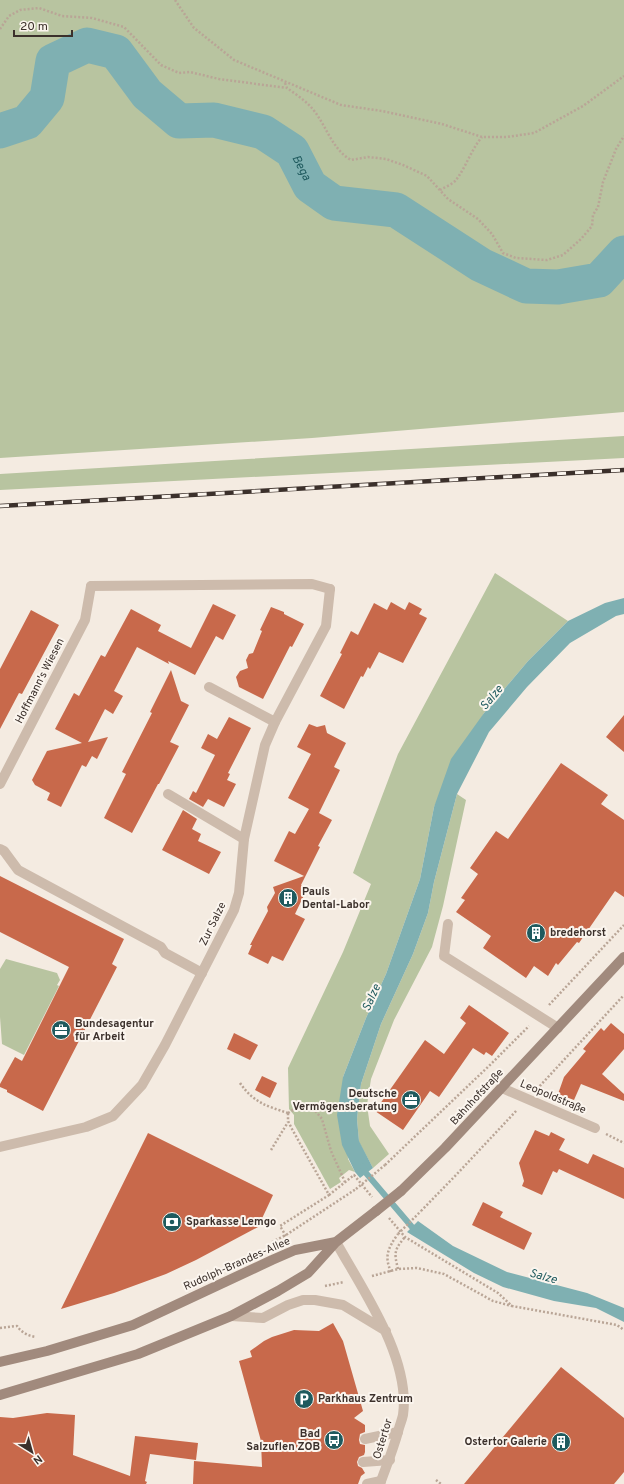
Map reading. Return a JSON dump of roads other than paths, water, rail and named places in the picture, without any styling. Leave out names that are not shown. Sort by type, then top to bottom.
[{"type":"main road","name":"Bahnhofstraße","points":[[336,1242],[401,1191],[445,1148],[624,957]]},
{"type":"main road","points":[[0,1395],[138,1354],[231,1316],[308,1273],[336,1242]]},
{"type":"main road","name":"Rudolph-Brandes-Allee","points":[[0,1362],[47,1351],[133,1325],[295,1250],[336,1242]]},
{"type":"street","name":"Zur Salze","points":[[0,1147],[86,1127],[113,1116],[142,1085],[165,1045],[234,910],[239,893],[244,840],[265,745],[275,722],[326,626],[330,589],[312,584],[91,586]]},
{"type":"street","name":"Hoffmann's Wiesen","points":[[0,784],[85,620],[91,586]]},
{"type":"street","points":[[209,687],[275,722]]},
{"type":"street","points":[[168,794],[244,840]]},
{"type":"street","points":[[0,849],[4,851],[18,870],[161,947],[165,953],[202,973]]},
{"type":"street","points":[[448,924],[444,956],[558,1028]]},
{"type":"street","name":"Leopoldstraße","points":[[502,1088],[595,1128]]},
{"type":"street","name":"Ostertor","points":[[336,1242],[386,1331],[397,1364],[403,1391],[403,1415],[390,1460],[381,1483]]},
{"type":"street","points":[[231,1316],[263,1318],[288,1305],[303,1300],[315,1300],[342,1305],[386,1331]]},
{"type":"street","points":[[365,1439],[398,1432]]},
{"type":"street","points":[[363,1462],[390,1460]]},
{"type":"street","points":[[367,1484],[381,1483]]},
{"type":"water","points":[[624,598],[624,614],[616,616],[570,643],[527,687],[489,732],[457,794],[434,882],[428,913],[413,954],[381,1024],[361,1084],[357,1119],[359,1141],[373,1168],[360,1178],[355,1172],[342,1145],[337,1115],[343,1077],[366,1018],[386,974],[420,879],[434,807],[451,759],[484,713],[528,661],[568,621],[605,603]]},
{"type":"water","points":[[418,1221],[453,1246],[507,1272],[587,1293],[624,1308],[624,1322],[596,1308],[554,1301],[503,1287],[474,1273],[407,1232]]},
{"type":"waterway","name":"Bega","points":[[0,131],[27,122],[47,98],[53,61],[87,45],[116,52],[147,94],[179,121],[214,120],[263,132],[292,151],[310,186],[334,203],[396,210],[481,265],[526,286],[558,287],[599,280],[624,253]]},
{"type":"waterway","name":"Salze","points":[[363,1167],[366,1173],[412,1227],[418,1230]]},
{"type":"railway","points":[[0,506],[624,470]]},
{"type":"place","name":"Pauls Dental-Labor","points":[[288,898]]},
{"type":"place","name":"bredehorst","points":[[536,933]]},
{"type":"place","name":"Bundesagentur für Arbeit","points":[[61,1030]]},
{"type":"place","name":"Deutsche Vermögensberatung","points":[[411,1100]]},
{"type":"place","name":"Sparkasse Lemgo","points":[[172,1222]]},
{"type":"place","name":"Parkhaus Zentrum","points":[[304,1399]]},
{"type":"place","name":"Bad Salzuflen ZOB","points":[[334,1440]]},
{"type":"place","name":"Ostertor Galerie","points":[[561,1442]]}]
